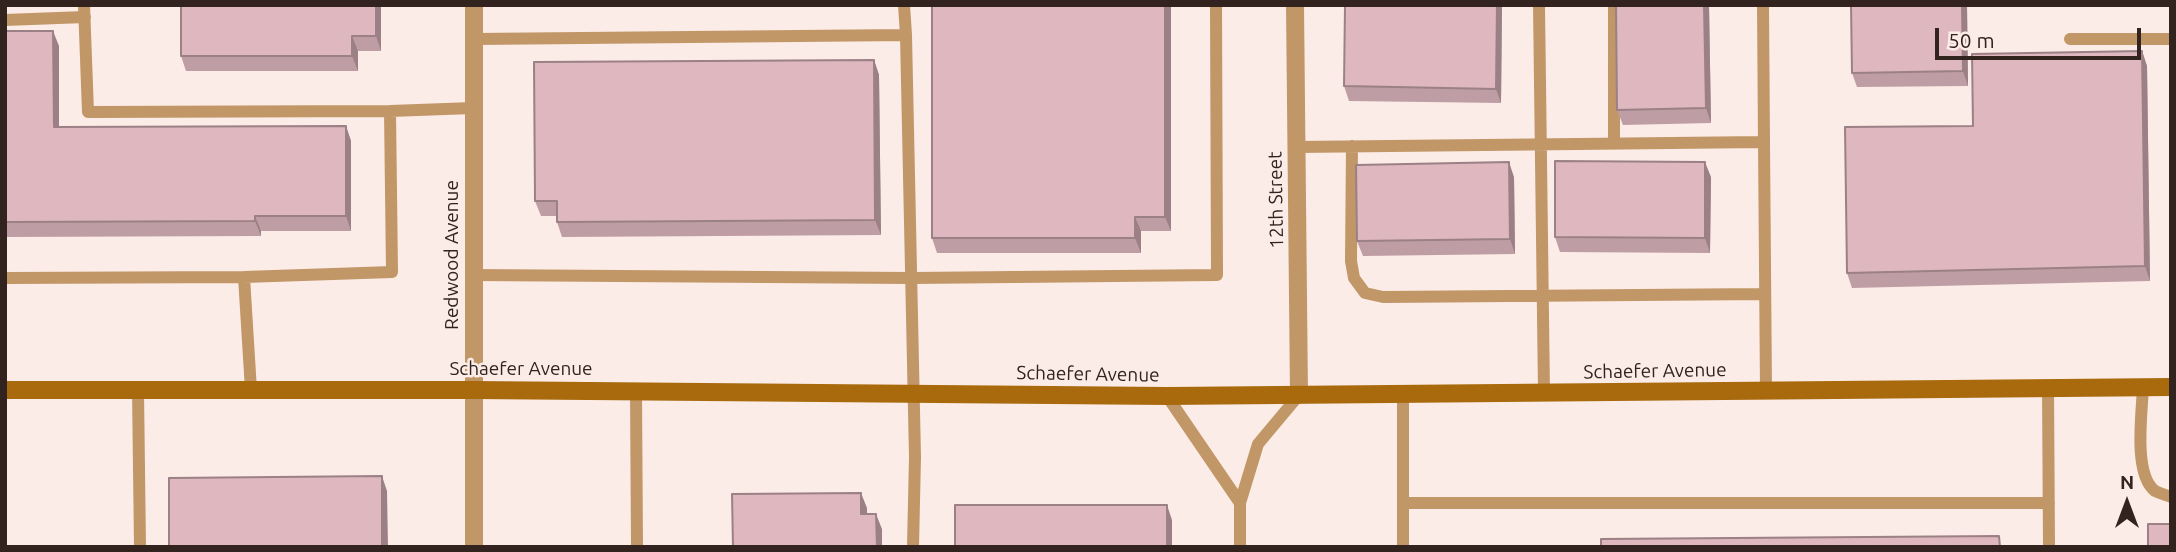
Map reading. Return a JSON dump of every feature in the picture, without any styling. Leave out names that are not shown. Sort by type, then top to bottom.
[{"type":"street","name":"Redwood Avenue","points":[[474,5],[474,547]]},
{"type":"street","name":"12th Street","points":[[1295,5],[1299,395]]},
{"type":"street","name":"Schaefer Avenue","points":[[5,390],[473,390],[1167,396],[2171,387]]},
{"type":"lane","points":[[904,5],[912,278],[913,547]]},
{"type":"lane","points":[[473,275],[912,278],[1217,275],[1216,5]]},
{"type":"lane","points":[[1539,5],[1544,393]]},
{"type":"lane","points":[[1614,5],[1614,143]]},
{"type":"lane","points":[[1763,5],[1766,391]]},
{"type":"lane","points":[[5,20],[85,11],[88,112],[390,111],[473,108]]},
{"type":"lane","points":[[474,39],[906,35]]},
{"type":"lane","points":[[2070,39],[2171,39]]},
{"type":"lane","points":[[5,278],[244,277],[392,272],[390,111]]},
{"type":"lane","points":[[1297,147],[1764,142]]},
{"type":"lane","points":[[1352,146],[1351,261],[1354,278],[1365,293],[1383,297],[1765,294]]},
{"type":"lane","points":[[244,277],[251,390]]},
{"type":"lane","points":[[2143,387],[2141,456],[2145,475],[2155,491],[2171,496]]},
{"type":"lane","points":[[2048,388],[2049,547]]},
{"type":"lane","points":[[138,390],[140,547]]},
{"type":"lane","points":[[636,391],[637,547]]},
{"type":"lane","points":[[1403,394],[1403,547]]},
{"type":"lane","points":[[1240,547],[1240,503],[1258,444],[1299,395]]},
{"type":"lane","points":[[1167,396],[1240,503]]},
{"type":"lane","points":[[1403,503],[2049,503]]},
{"type":"building","points":[[181,5],[376,5],[376,36],[352,36],[352,56],[181,56]]},
{"type":"building","points":[[932,5],[1165,5],[1165,217],[1135,217],[1135,238],[932,238]]},
{"type":"building","points":[[1345,5],[1497,5],[1496,89],[1344,86]]},
{"type":"building","points":[[1616,5],[1704,5],[1706,108],[1617,110]]},
{"type":"building","points":[[1851,5],[1962,5],[1963,71],[1852,73]]},
{"type":"building","points":[[5,31],[53,31],[54,127],[346,126],[346,216],[255,216],[255,221],[5,222]]},
{"type":"building","points":[[2142,51],[2145,266],[1847,273],[1845,127],[1973,126],[1972,54]]},
{"type":"building","points":[[874,60],[875,220],[557,222],[557,201],[535,201],[534,62]]},
{"type":"building","points":[[1555,161],[1705,162],[1705,238],[1555,237]]},
{"type":"building","points":[[1509,162],[1510,239],[1357,241],[1356,165]]},
{"type":"building","points":[[382,476],[382,547],[169,547],[169,478]]},
{"type":"building","points":[[861,493],[861,514],[876,514],[877,547],[733,547],[732,494]]},
{"type":"building","points":[[955,505],[1167,505],[1167,547],[955,547]]},
{"type":"building","points":[[2148,524],[2171,524],[2171,547],[2148,547]]},
{"type":"building","points":[[1999,536],[2000,547],[1514,547],[1601,546],[1601,539]]}]
